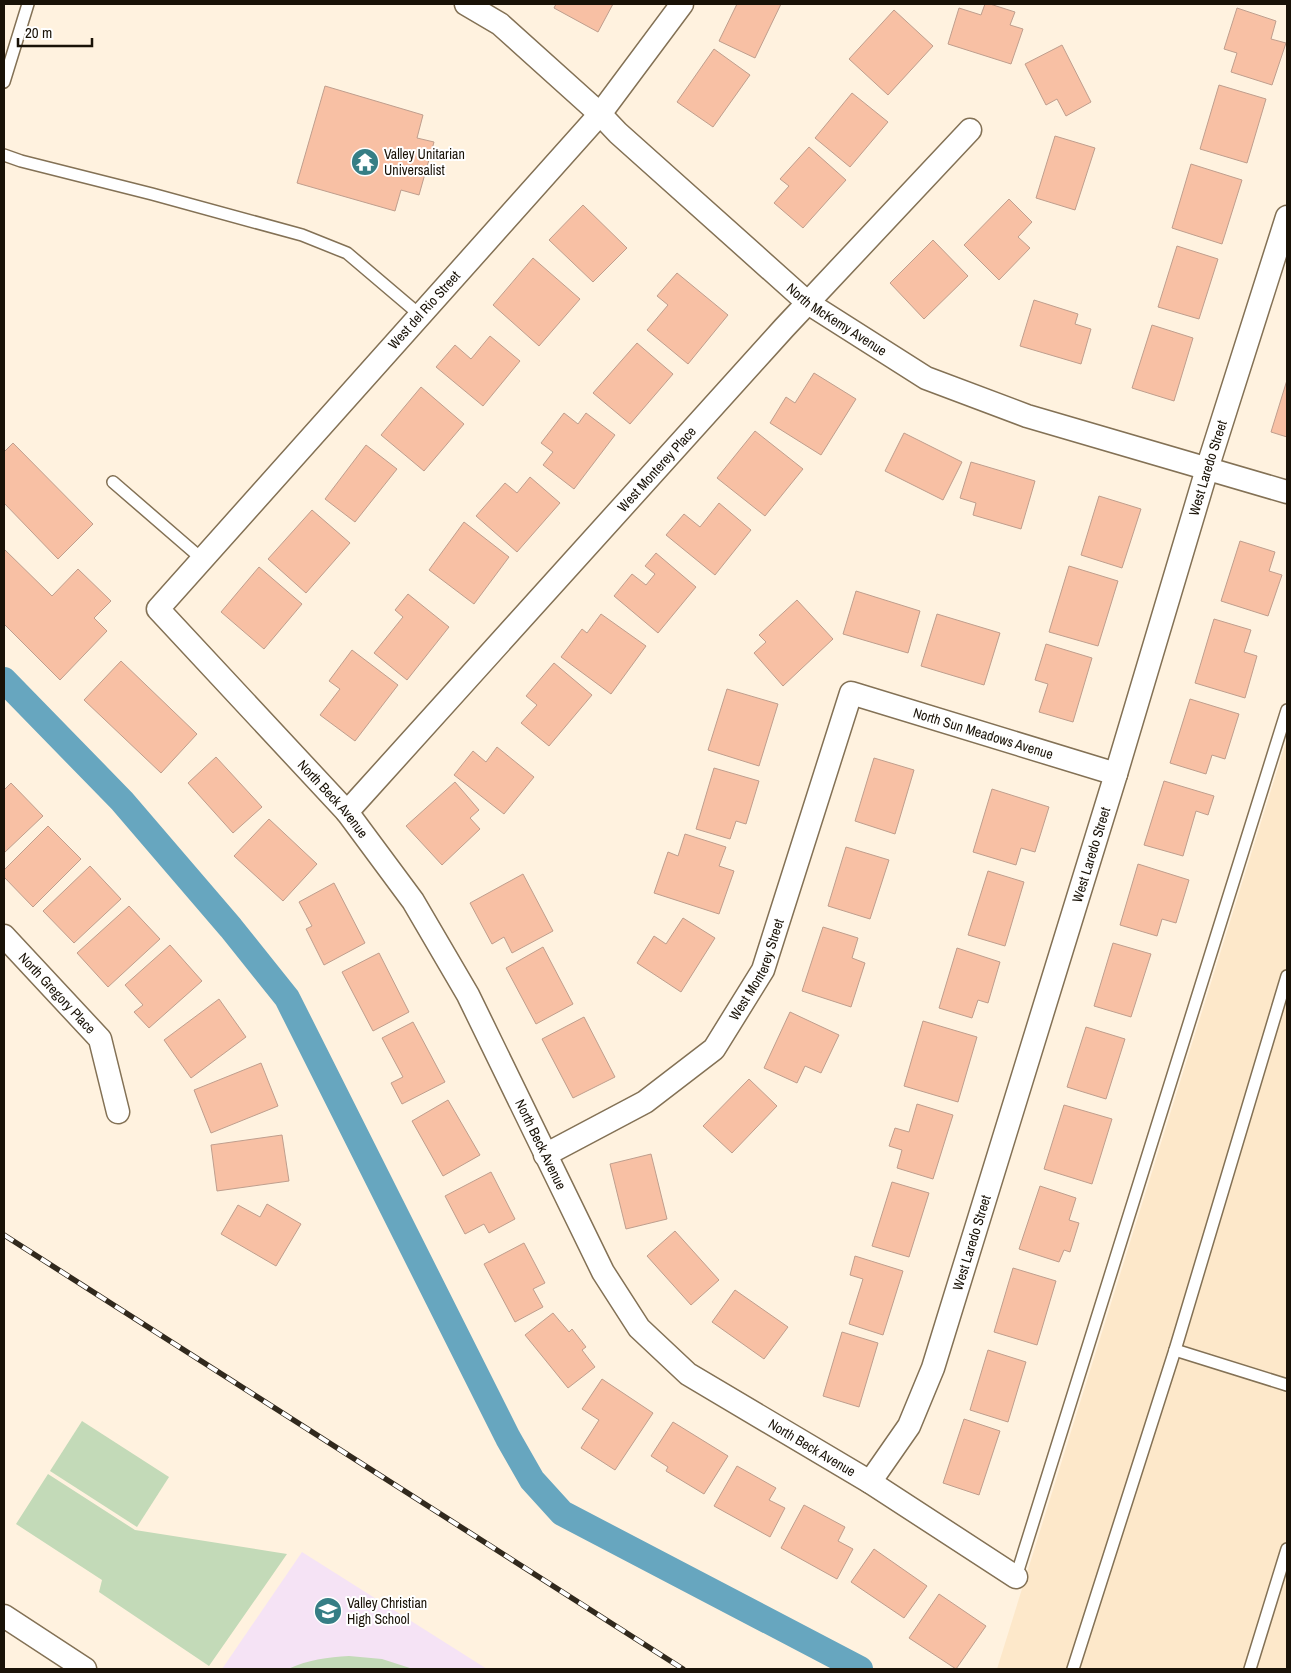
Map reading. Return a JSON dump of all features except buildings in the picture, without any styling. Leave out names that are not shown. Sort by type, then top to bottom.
[{"type":"street","name":"North McKemy Avenue","points":[[466,4],[500,24],[600,114],[618,133],[808,303],[926,378],[1027,416],[1287,492]]},
{"type":"street","name":"West del Rio Street","points":[[158,609],[600,114],[682,4]]},
{"type":"street","name":"West Monterey Place","points":[[347,812],[808,303],[970,130]]},
{"type":"street","name":"West Laredo Street","points":[[870,1482],[909,1426],[933,1368],[1116,774],[1207,469],[1287,218]]},
{"type":"street","name":"North Beck Avenue","points":[[158,609],[347,812],[413,901],[463,986],[603,1272],[639,1328],[688,1374],[870,1482],[1016,1577]]},
{"type":"street","name":"North Sun Meadows Avenue","points":[[851,693],[1116,774]]},
{"type":"street","name":"West Monterey Street","points":[[545,1155],[645,1102],[714,1049],[762,970],[851,693]]},
{"type":"street","name":"North Gregory Place","points":[[4,936],[100,1039],[118,1112]]},
{"type":"street","points":[[4,1616],[85,1669]]},
{"type":"lane","points":[[4,82],[28,4]]},
{"type":"lane","points":[[4,155],[302,235],[348,253],[420,315]]},
{"type":"lane","points":[[113,482],[202,559]]},
{"type":"lane","points":[[1016,1577],[1287,710]]},
{"type":"lane","points":[[1074,1669],[1175,1350],[1287,976]]},
{"type":"lane","points":[[1175,1350],[1287,1385]]},
{"type":"lane","points":[[1250,1669],[1287,1549]]},
{"type":"shaded area","points":[[1287,739],[1287,1669],[997,1669]]},
{"type":"shaded area","name":"Valley Christian High School","points":[[302,1552],[487,1669],[222,1669]]},
{"type":"green space","points":[[82,1421],[169,1477],[137,1527],[50,1471]]},
{"type":"green space","points":[[48,1474],[135,1530],[287,1554],[209,1666],[99,1592],[102,1580],[16,1524]]},
{"type":"green space","points":[[349,1656],[382,1659],[413,1669],[288,1669],[303,1663]]},
{"type":"waterway","points":[[4,680],[122,801],[231,928],[287,998],[508,1438],[532,1480],[562,1513],[860,1669]]},
{"type":"railway","points":[[4,1235],[683,1669]]},
{"type":"place","name":"Valley Unitarian Universalist","points":[[365,162]]},
{"type":"place","name":"Valley Christian High School","points":[[328,1611]]}]
